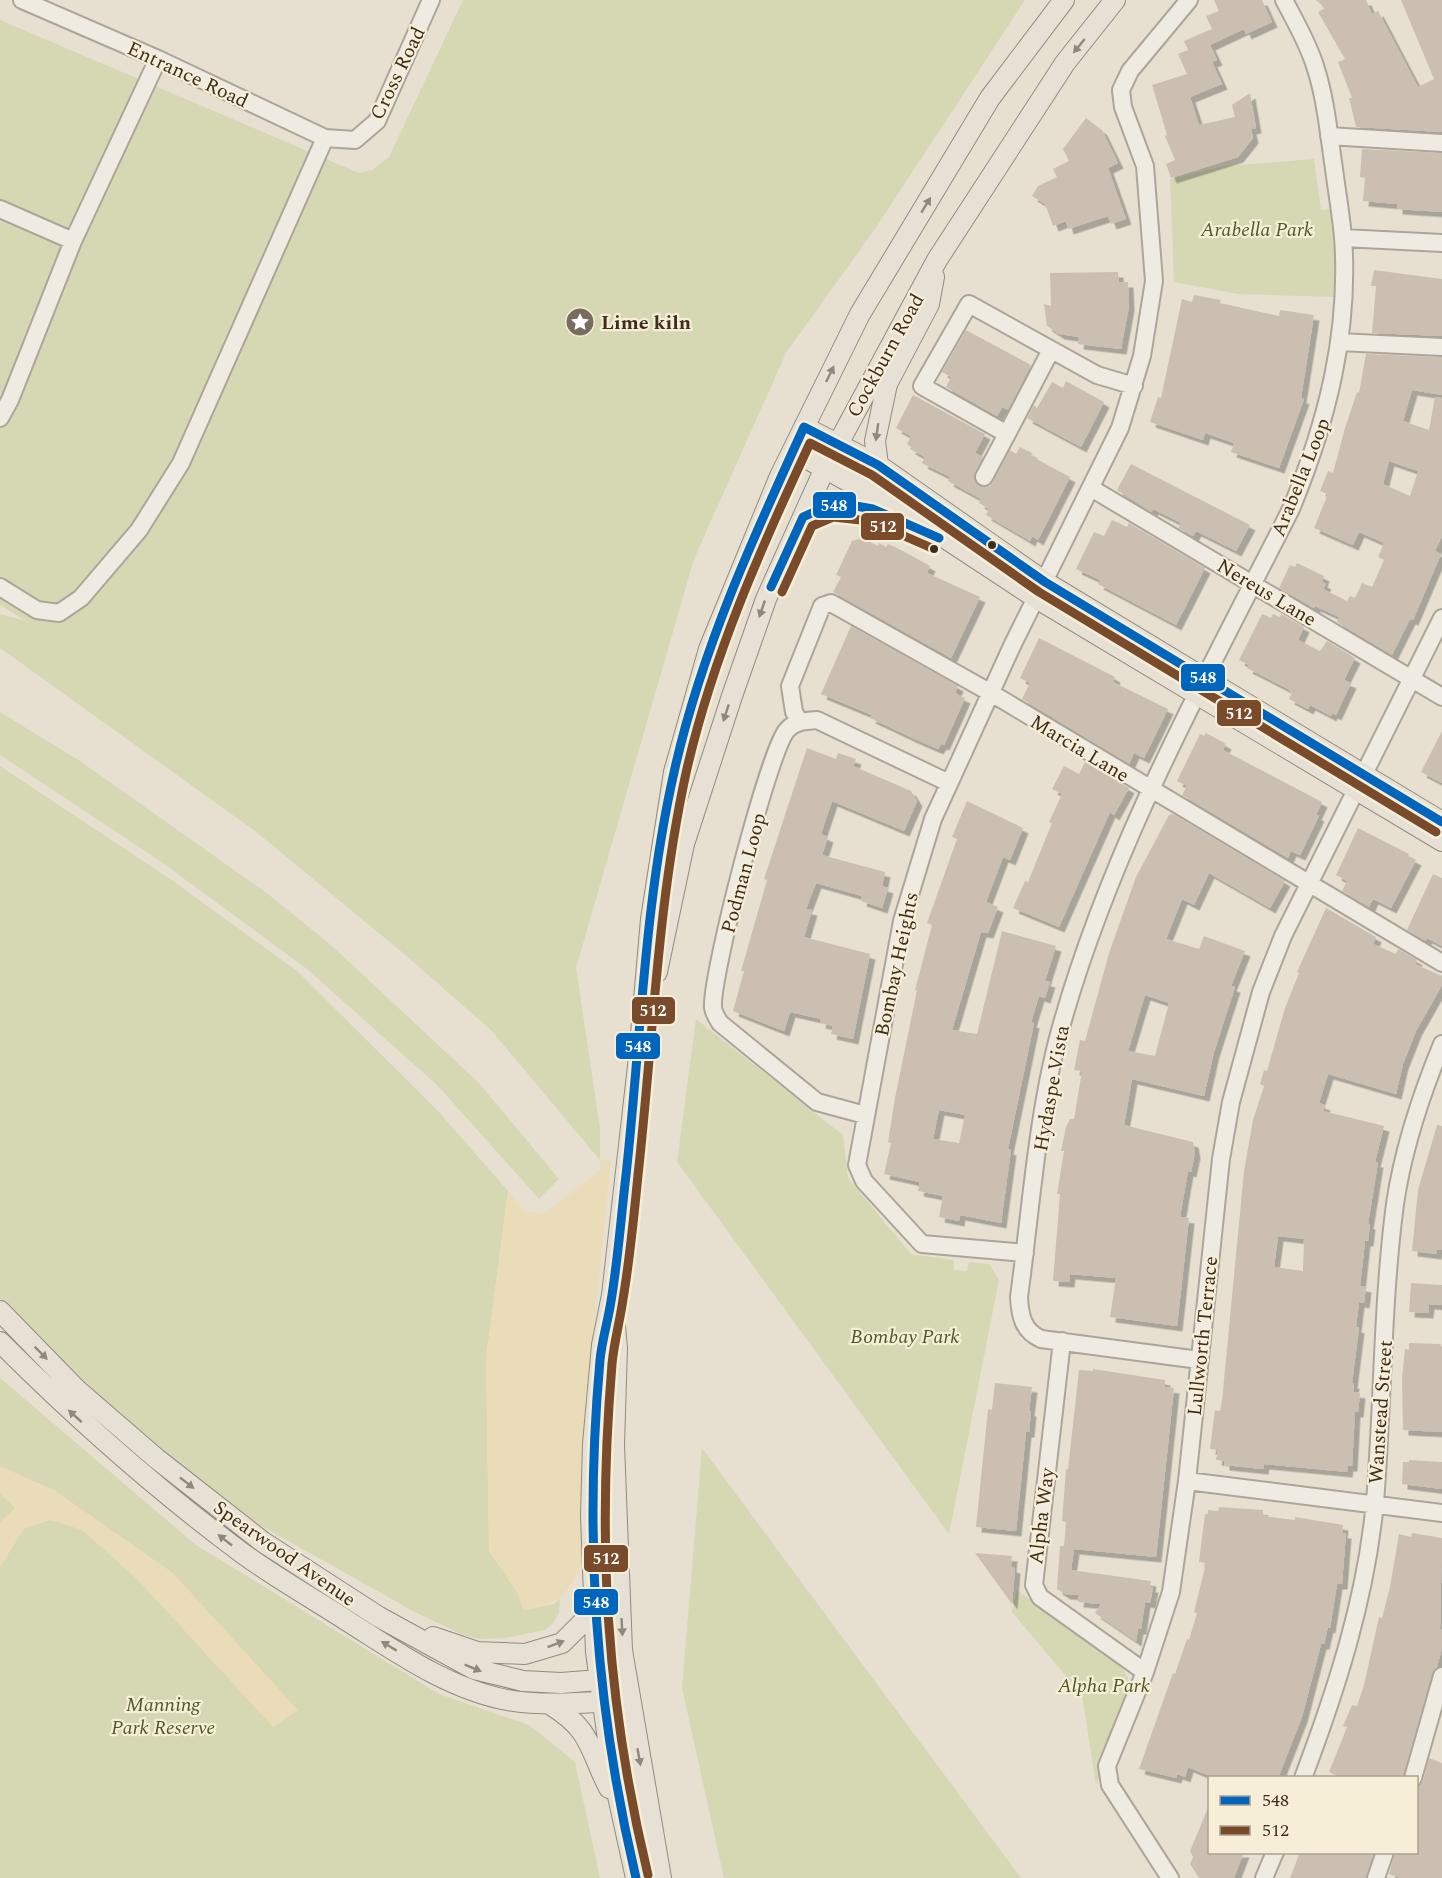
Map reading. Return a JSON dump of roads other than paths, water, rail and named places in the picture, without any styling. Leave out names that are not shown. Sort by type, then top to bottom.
[{"type":"main road","name":"Cockburn Road","points":[[636,1878],[620,1809],[599,1681],[594,1611],[593,1444],[602,1345],[612,1295],[639,1057],[653,908],[664,828],[681,744],[709,649],[793,451],[860,314],[990,98],[1064,0]]},
{"type":"main road","name":"Cockburn Road","points":[[639,1057],[684,844],[766,599],[836,444],[937,260],[1065,63],[1115,0]]},
{"type":"main road","points":[[878,465],[875,441],[887,384],[929,304],[937,260]]},
{"type":"main road","points":[[804,427],[878,465],[1040,590]]},
{"type":"main road","points":[[793,451],[910,515],[953,544]]},
{"type":"main road","points":[[803,517],[830,505],[873,509],[953,544],[1040,590],[1359,782],[1442,841]]},
{"type":"main road","points":[[1359,782],[1442,822]]},
{"type":"main road","name":"Cockburn Road","points":[[612,1295],[617,1348],[615,1455],[625,1678],[661,1878]]},
{"type":"main road","name":"Spearwood Avenue","points":[[0,1311],[76,1389],[157,1460],[263,1542],[379,1617],[474,1670],[523,1681],[599,1681],[625,1678]]},
{"type":"main road","name":"Spearwood Avenue","points":[[0,1342],[59,1401],[141,1474],[244,1555],[430,1671],[466,1688],[506,1700],[551,1705],[629,1700]]},
{"type":"main road","points":[[379,1617],[477,1652],[525,1654],[562,1644],[594,1611]]},
{"type":"main road","points":[[551,1705],[573,1718],[590,1741],[599,1768],[620,1809]]},
{"type":"street","name":"Entrance Road","points":[[22,0],[158,59],[326,138],[355,140]]},
{"type":"street","name":"Cross Road","points":[[355,140],[377,121],[431,0]]},
{"type":"street","points":[[1040,590],[1120,428],[1142,356],[1154,281],[1145,166],[1123,107],[1121,90],[1130,71],[1189,0]]},
{"type":"street","name":"Arabella Loop","points":[[1202,688],[1291,509],[1326,411],[1339,342],[1343,292],[1343,238],[1329,136],[1316,67],[1284,0]]},
{"type":"street","points":[[0,418],[10,400],[73,241],[158,59]]},
{"type":"street","points":[[1329,136],[1442,143]]},
{"type":"street","points":[[0,587],[37,610],[59,613],[81,598],[139,530],[181,463],[326,138]]},
{"type":"street","points":[[0,209],[73,241]]},
{"type":"street","points":[[1343,238],[1442,243]]},
{"type":"street","points":[[1007,434],[922,386],[969,303],[1097,375],[1134,386]]},
{"type":"street","points":[[1339,342],[1442,347]]},
{"type":"street","points":[[984,477],[1051,350]]},
{"type":"street","name":"Nereus Lane","points":[[1091,488],[1442,697]]},
{"type":"street","name":"Bombay Heights","points":[[1025,1253],[922,1244],[864,1181],[857,1166],[903,921],[933,819],[1040,590]]},
{"type":"street","name":"Marcia Lane","points":[[800,722],[794,712],[790,686],[822,606],[831,603],[991,693],[1442,963]]},
{"type":"street","name":"Lullworth Terrace","points":[[1170,1878],[1110,1785],[1107,1778],[1107,1766],[1145,1672],[1171,1592],[1187,1481],[1221,1158],[1231,1102],[1261,992],[1309,884],[1442,618]]},
{"type":"street","name":"Hydaspe Vista","points":[[1198,1360],[1041,1339],[1032,1335],[1020,1314],[1025,1253],[1046,1101],[1060,1030],[1078,968],[1117,864],[1150,790],[1202,688]]},
{"type":"street","points":[[800,722],[817,720],[949,783]]},
{"type":"street","name":"Podman Loop","points":[[800,722],[788,728],[778,743],[769,771],[729,919],[712,1008],[724,1029],[817,1102],[865,1115]]},
{"type":"street","name":"Wanstead Street","points":[[1305,1776],[1346,1660],[1362,1593],[1375,1504],[1396,1203],[1419,1100],[1442,1044]]},
{"type":"street","name":"Alpha Way","points":[[1062,1341],[1034,1585],[1040,1597],[1145,1672]]},
{"type":"street","points":[[1187,1481],[1442,1513]]},
{"type":"street","points":[[1414,1776],[1442,1676]]},
{"type":"street","points":[[1264,1878],[1274,1854]]},
{"type":"street","points":[[1376,1878],[1384,1854]]},
{"type":"place","name":"Lime kiln","points":[[580,322]]},
{"type":"park label","name":"Arabella Park","points":[[1257,229]]},
{"type":"park label","name":"Bombay Park","points":[[905,1336]]},
{"type":"park label","name":"Alpha Park","points":[[1104,1685]]},
{"type":"park label","name":"Manning Park Reserve","points":[[163,1716]]}]
